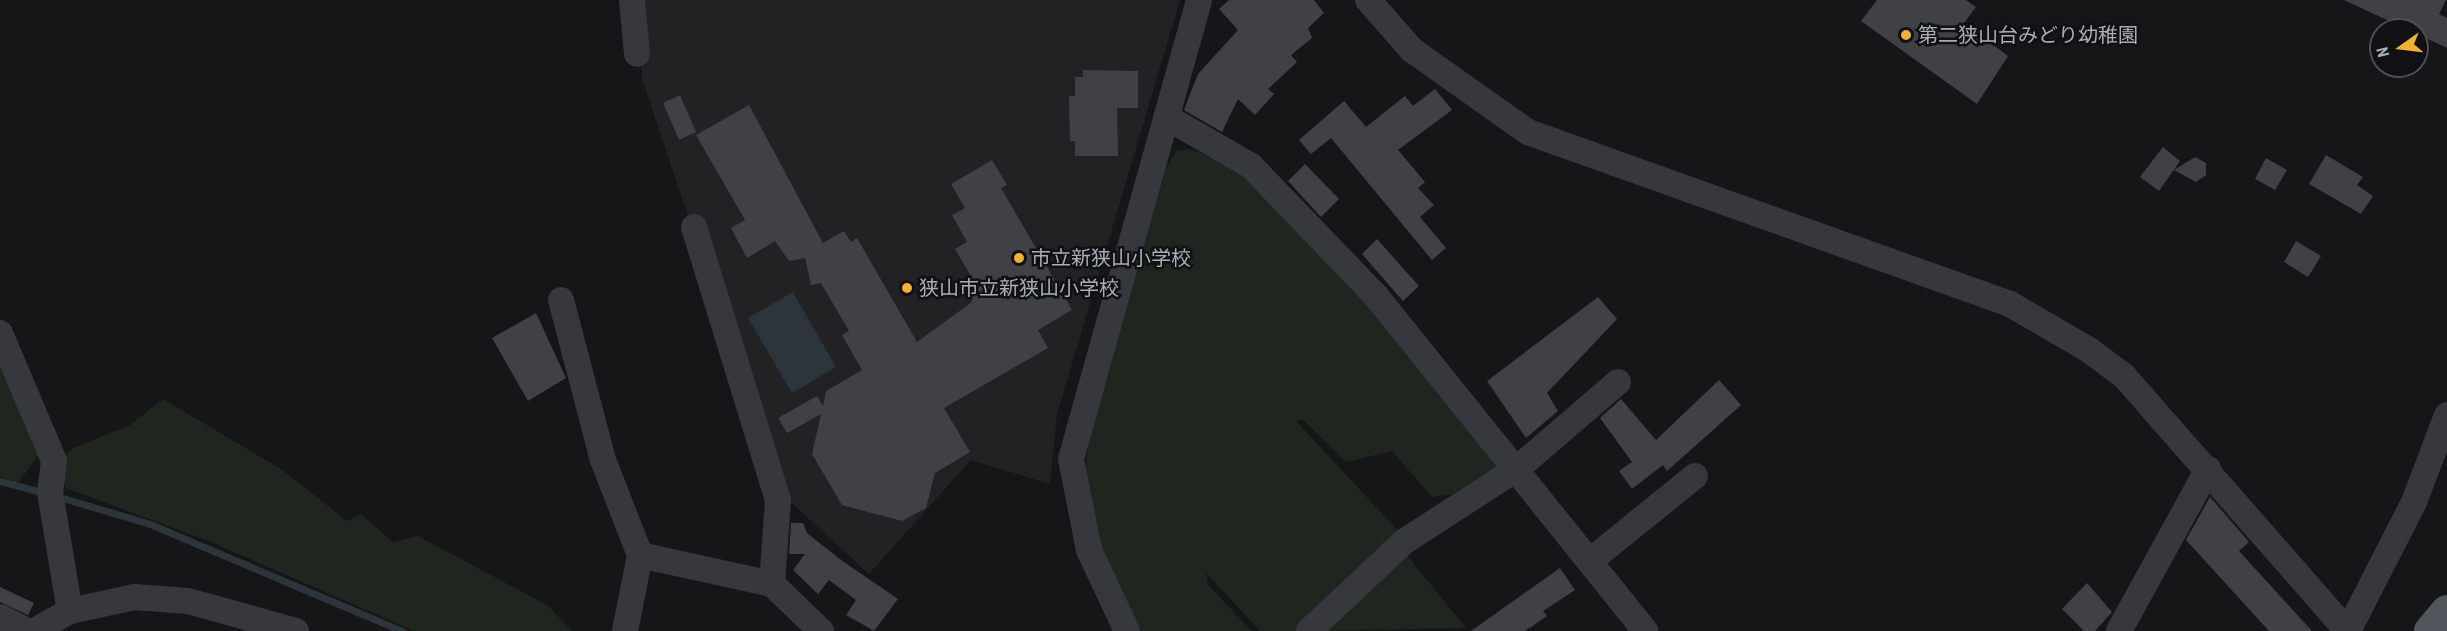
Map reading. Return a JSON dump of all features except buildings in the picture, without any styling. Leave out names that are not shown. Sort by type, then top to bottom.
[{"type":"main road","points":[[2430,631],[2447,611]]},
{"type":"street","points":[[632,0],[637,54]]},
{"type":"street","points":[[1127,631],[1089,550],[1071,459],[1168,118],[1198,0]]},
{"type":"street","points":[[1368,0],[1412,50],[1528,132],[2010,303],[2045,323],[2121,372],[2348,631],[2415,502],[2447,415]]},
{"type":"street","points":[[1168,118],[1251,166],[1376,296],[1518,468],[1645,631]]},
{"type":"street","points":[[694,226],[778,500],[772,584]]},
{"type":"street","points":[[561,300],[603,460],[640,555],[625,631]]},
{"type":"street","points":[[0,333],[54,461],[50,492],[77,617]]},
{"type":"street","points":[[1309,631],[1405,541],[1518,468],[1618,382]]},
{"type":"street","points":[[2119,631],[2208,469]]},
{"type":"street","points":[[1590,561],[1695,476]]},
{"type":"street","points":[[640,555],[772,584],[821,631]]},
{"type":"street","points":[[34,631],[77,617],[161,598],[296,631]]},
{"type":"street","points":[[0,616],[27,631]]},
{"type":"shaded area","name":"狭山市立新狭山小学校","points":[[639,0],[1180,0],[1057,414],[1050,484],[971,460],[869,574],[782,494],[642,79]]},
{"type":"shaded area","points":[[1189,149],[1243,167],[1359,290],[1498,466],[1453,494],[1432,497],[1392,451],[1346,462],[1303,420],[1296,421],[1401,534],[1299,631],[1260,631],[1206,573],[1208,585],[1252,631],[1141,631],[1104,564],[1086,473],[1089,428],[1166,169],[1176,151]]},
{"type":"shaded area","points":[[793,292],[836,367],[792,393],[748,318]]},
{"type":"shaded area","points":[[0,357],[38,456],[18,483],[0,476]]},
{"type":"shaded area","points":[[163,399],[281,469],[347,521],[361,514],[393,542],[418,536],[547,605],[572,631],[414,631],[211,542],[66,488],[57,466],[71,449],[130,425]]},
{"type":"shaded area","points":[[1406,554],[1466,628],[1323,631]]},
{"type":"waterway","points":[[0,481],[45,493]]},
{"type":"waterway","points":[[56,496],[150,524],[402,631]]},
{"type":"place","name":"第二狭山台みどり幼稚園","points":[[1906,35]]},
{"type":"place","name":"市立新狭山小学校","points":[[1019,258]]},
{"type":"place","name":"狭山市立新狭山小学校","points":[[907,288]]}]
